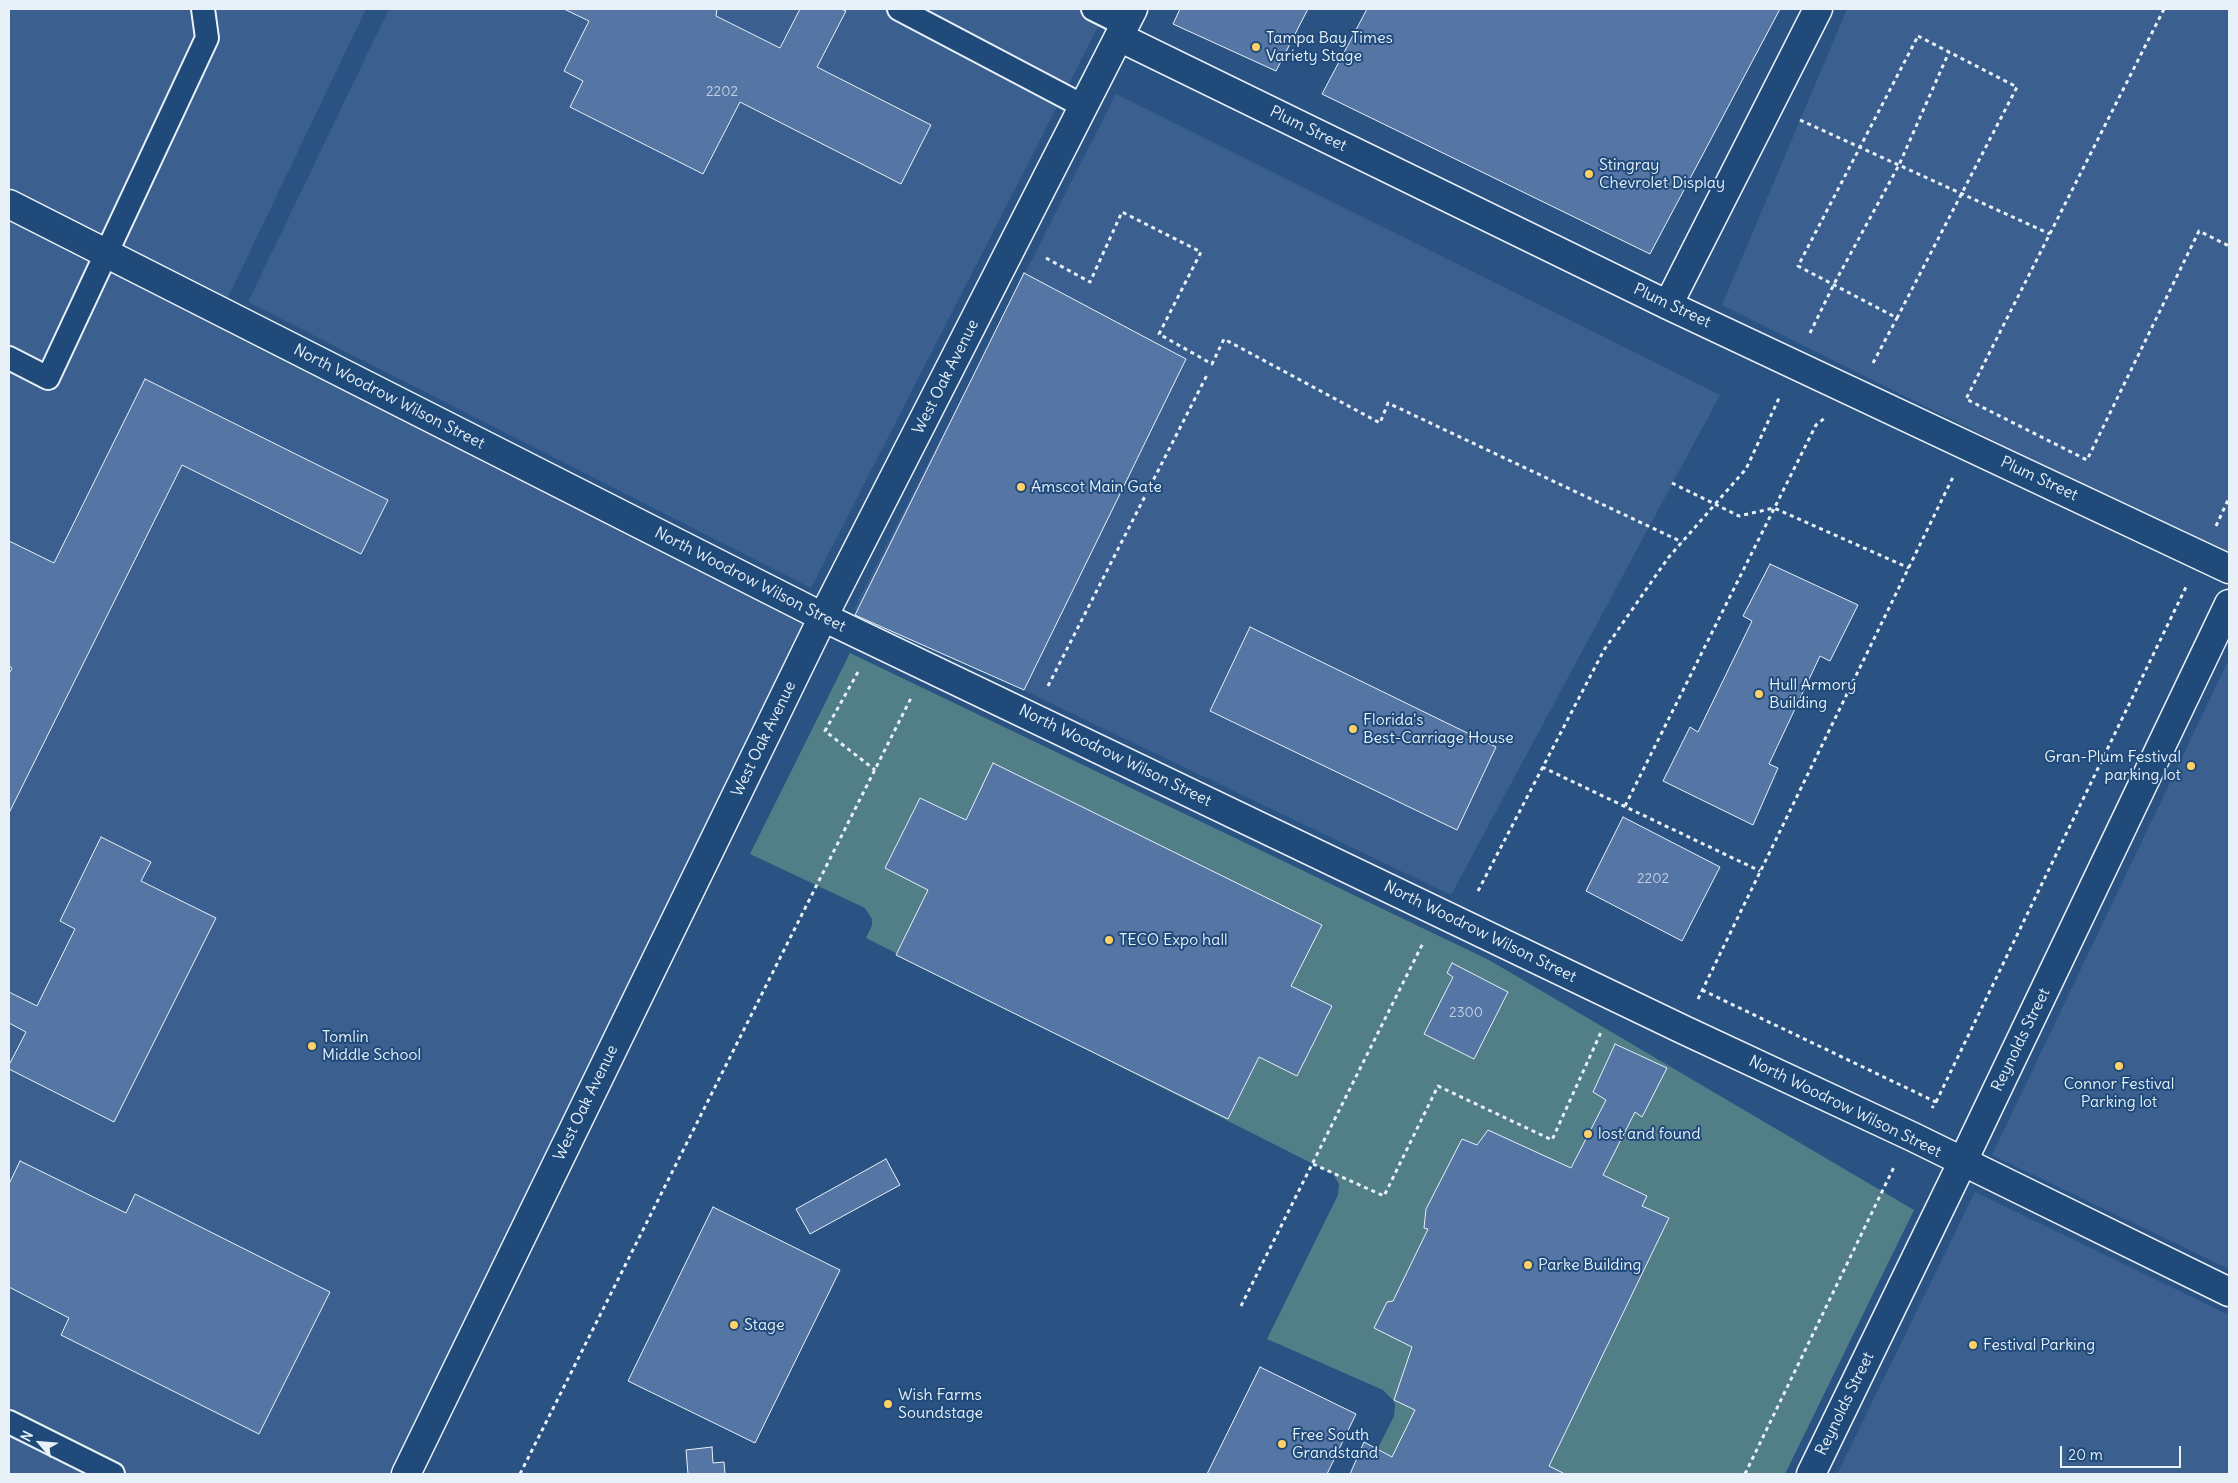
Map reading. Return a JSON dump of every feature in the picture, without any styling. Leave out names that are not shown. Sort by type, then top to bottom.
[{"type":"street","points":[[1668,305],[1818,9]]},
{"type":"street","name":"West Oak Avenue","points":[[406,1474],[823,618],[1125,24]]},
{"type":"street","name":"Plum Street","points":[[1125,24],[1668,305],[2229,569]]},
{"type":"street","name":"North Woodrow Wilson Street","points":[[9,204],[823,618],[1033,716],[1462,924],[1912,1137],[2229,1292]]},
{"type":"street","name":"Reynolds Street","points":[[1811,1474],[2227,617]]},
{"type":"lane","points":[[9,358],[48,378],[207,38],[203,9]]},
{"type":"lane","points":[[899,9],[1083,106]]},
{"type":"lane","points":[[1093,9],[1125,24]]},
{"type":"lane","points":[[9,1422],[113,1474]]},
{"type":"path","points":[[2164,9],[1966,399],[2087,460],[2199,231],[2229,246]]},
{"type":"path","points":[[1625,806],[1816,425],[1857,394],[1898,318],[2017,87],[1918,36],[1798,266],[1898,318]]},
{"type":"path","points":[[1241,1306],[1424,940],[1447,952],[1604,650],[1668,558],[1746,469],[1834,284],[1899,165],[1949,52]]},
{"type":"path","points":[[1769,105],[2050,234]]},
{"type":"path","points":[[1042,256],[1090,282],[1122,212],[1201,252],[1159,334],[1212,364],[1224,339],[1380,423],[1388,403],[1682,542]]},
{"type":"path","points":[[1033,716],[1207,375]]},
{"type":"path","points":[[1684,1030],[1986,409]]},
{"type":"path","points":[[1672,483],[1739,516],[1774,508],[1909,568]]},
{"type":"path","points":[[1936,1102],[2229,498]]},
{"type":"path","points":[[859,670],[825,731],[875,770]]},
{"type":"path","points":[[520,1474],[913,693]]},
{"type":"path","points":[[1542,767],[1760,871]]},
{"type":"path","points":[[1313,1164],[1384,1196],[1438,1086],[1552,1140],[1604,1027]]},
{"type":"path","points":[[1745,1474],[1894,1166]]},
{"type":"shaded area","name":"Tomlin Middle School","points":[[9,9],[366,9],[221,312],[823,617],[408,1474],[9,1474]]},
{"type":"shaded area","points":[[389,9],[1107,9],[811,588],[248,302]]},
{"type":"shaded area","points":[[1847,9],[2229,9],[2229,549],[2226,556],[1722,305]]},
{"type":"shaded area","points":[[1116,94],[1720,395],[1451,895],[854,609]]},
{"type":"shaded area","name":"Connor Festival Parking lot","points":[[2229,659],[2229,1269],[1992,1155]]},
{"type":"shaded area","points":[[1975,1192],[2229,1315],[2229,1474],[1837,1474]]},
{"type":"green space","points":[[850,653],[1489,960],[1914,1210],[1785,1474],[1365,1474],[1394,1416],[1395,1404],[1392,1399],[1383,1390],[1267,1339],[1338,1195],[1339,1184],[1333,1174],[866,938],[872,925],[872,919],[865,908],[750,854]]},
{"type":"building","points":[[564,9],[717,9],[716,16],[780,48],[800,9],[841,9],[846,11],[817,67],[931,125],[901,184],[740,102],[703,174],[570,107],[583,81],[564,71],[589,21]]},
{"type":"building","name":"Tampa Bay Times Variety Stage","points":[[1180,9],[1308,9],[1276,71],[1173,24]]},
{"type":"building","name":"Stingray Chevrolet Display","points":[[1367,9],[1780,9],[1650,254],[1322,94]]},
{"type":"building","name":"Amscot Main Gate","points":[[1024,273],[1186,359],[1024,690],[855,615]]},
{"type":"building","points":[[145,379],[388,500],[361,554],[182,465],[9,813],[9,674],[12,668],[9,666],[9,541],[54,563]]},
{"type":"building","name":"Hull Armory Building","points":[[1770,564],[1858,605],[1830,661],[1820,656],[1769,764],[1778,768],[1753,825],[1663,781],[1690,727],[1698,732],[1752,621],[1743,616]]},
{"type":"building","name":"Florida's Best-Carriage House","points":[[1250,627],[1496,747],[1457,830],[1210,711]]},
{"type":"building","name":"TECO Expo hall","points":[[993,763],[1322,925],[1291,986],[1332,1006],[1297,1076],[1259,1057],[1228,1119],[896,955],[928,890],[885,868],[920,798],[966,820]]},
{"type":"building","points":[[1623,817],[1720,867],[1682,941],[1586,891]]},
{"type":"building","points":[[101,837],[151,862],[141,881],[216,918],[114,1122],[9,1069],[9,1065],[26,1032],[9,1023],[9,992],[37,1006],[75,929],[60,921]]},
{"type":"building","points":[[1452,963],[1508,992],[1474,1059],[1424,1034],[1453,977],[1447,973]]},
{"type":"building","name":"Parke Building","points":[[1615,1044],[1667,1068],[1642,1117],[1635,1112],[1603,1175],[1647,1196],[1642,1206],[1669,1218],[1549,1466],[1565,1474],[1350,1474],[1364,1442],[1392,1457],[1415,1410],[1394,1400],[1412,1347],[1374,1328],[1387,1302],[1393,1301],[1428,1229],[1424,1228],[1426,1209],[1462,1139],[1477,1145],[1488,1130],[1571,1168],[1606,1100],[1593,1092]]},
{"type":"building","points":[[886,1159],[900,1185],[810,1234],[796,1209]]},
{"type":"building","points":[[20,1161],[126,1213],[135,1194],[330,1292],[259,1434],[61,1335],[69,1318],[9,1287],[9,1184]]},
{"type":"building","name":"Stage","points":[[713,1207],[840,1270],[755,1443],[628,1381]]},
{"type":"building","name":"Free South Grandstand","points":[[1260,1367],[1356,1414],[1327,1474],[1207,1474]]},
{"type":"building","points":[[712,1447],[713,1463],[724,1462],[725,1474],[688,1474],[686,1450]]},
{"type":"place","name":"Tampa Bay Times Variety Stage","points":[[1256,47]]},
{"type":"place","name":"Stingray Chevrolet Display","points":[[1589,174]]},
{"type":"place","name":"Amscot Main Gate","points":[[1021,487]]},
{"type":"place","name":"Hull Armory Building","points":[[1759,694]]},
{"type":"place","name":"Florida's Best-Carriage House","points":[[1353,729]]},
{"type":"place","name":"Gran-Plum Festival parking lot","points":[[2191,766]]},
{"type":"place","name":"TECO Expo hall","points":[[1109,940]]},
{"type":"place","name":"Tomlin Middle School","points":[[312,1046]]},
{"type":"place","name":"Connor Festival Parking lot","points":[[2119,1066]]},
{"type":"place","name":"lost and found","points":[[1588,1134]]},
{"type":"place","name":"Parke Building","points":[[1528,1265]]},
{"type":"place","name":"Stage","points":[[734,1325]]},
{"type":"place","name":"Festival Parking","points":[[1973,1345]]},
{"type":"place","name":"Wish Farms Soundstage","points":[[888,1404]]},
{"type":"place","name":"Free South Grandstand","points":[[1282,1444]]}]
